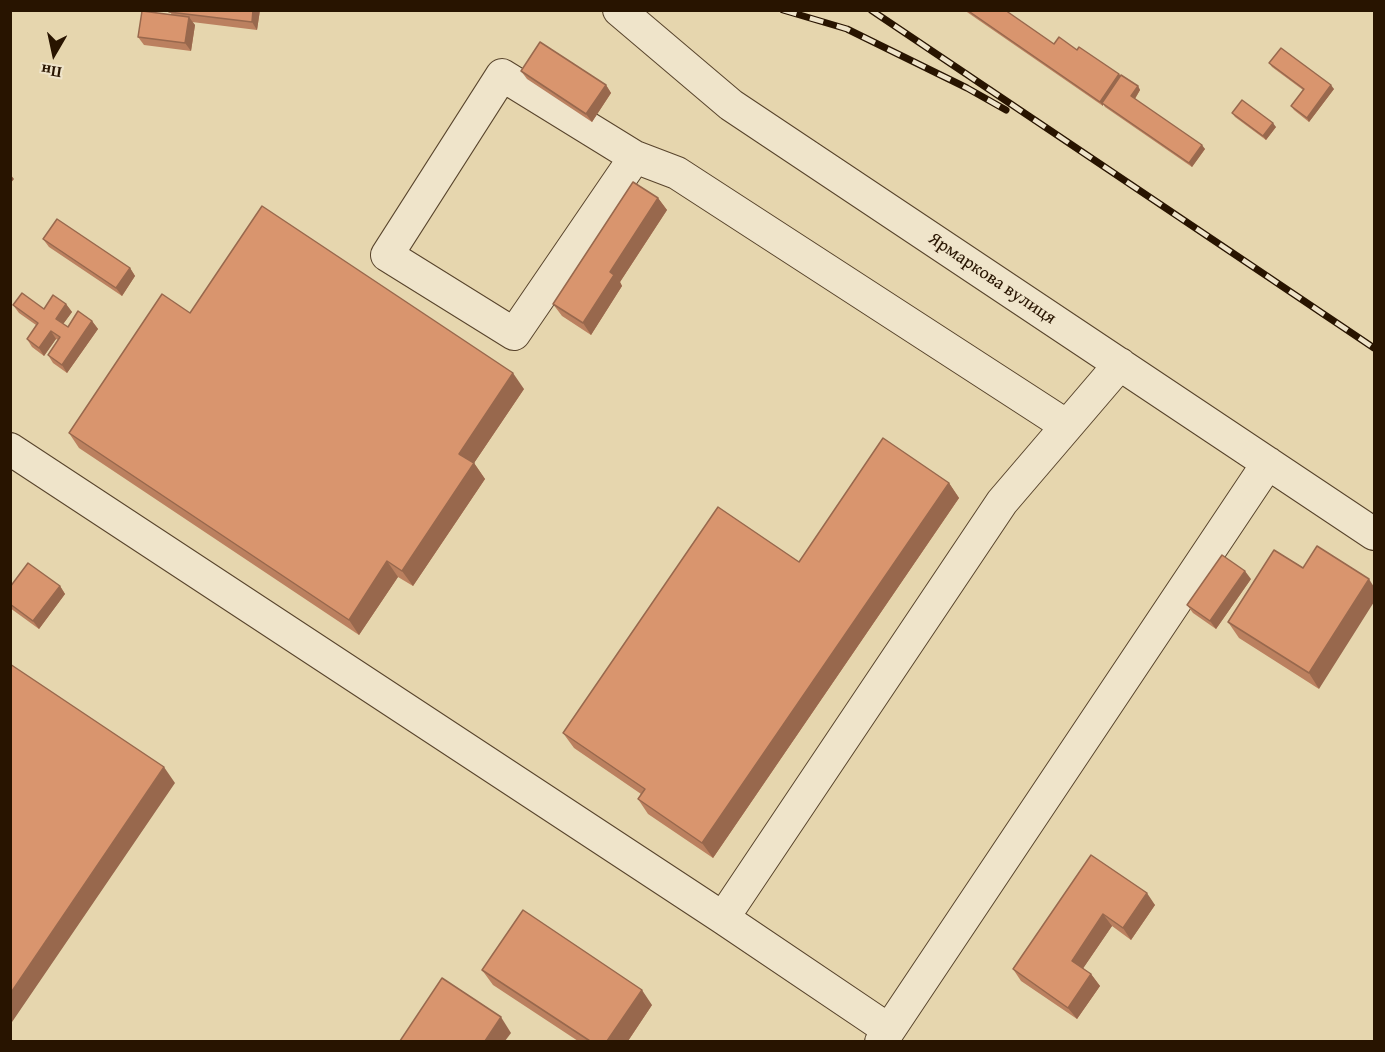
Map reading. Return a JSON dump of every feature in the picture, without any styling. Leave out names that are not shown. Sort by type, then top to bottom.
[{"type":"street","name":"Ярмаркова вулиця","points":[[619,10],[731,105],[1374,534]]},
{"type":"street","points":[[634,157],[514,334],[387,255],[502,75],[634,157],[677,173],[1067,426]]},
{"type":"street","points":[[723,918],[1002,502],[1120,364]]},
{"type":"street","points":[[10,449],[723,918],[886,1036],[1268,463]]},
{"type":"building","points":[[169,10],[253,10],[252,22],[169,12]]},
{"type":"building","points":[[967,10],[1005,10],[1054,44],[1059,37],[1077,50],[1079,47],[1119,74],[1100,102]]},
{"type":"building","points":[[142,11],[189,17],[185,43],[138,37]]},
{"type":"building","points":[[540,42],[606,85],[586,114],[521,71]]},
{"type":"building","points":[[1281,48],[1331,85],[1307,118],[1291,106],[1304,89],[1269,63]]},
{"type":"building","points":[[1121,75],[1138,86],[1131,96],[1202,145],[1189,163],[1102,103]]},
{"type":"building","points":[[1242,100],[1273,123],[1263,136],[1232,113]]},
{"type":"building","points":[[633,182],[658,198],[610,272],[614,275],[583,323],[553,304]]},
{"type":"building","points":[[262,206],[513,373],[459,454],[474,463],[402,571],[387,561],[349,620],[69,433],[162,294],[190,313]]},
{"type":"building","points":[[57,219],[130,268],[116,288],[43,239]]},
{"type":"building","points":[[22,293],[44,309],[53,295],[66,304],[56,319],[68,327],[78,311],[92,321],[62,365],[48,355],[60,337],[51,331],[39,348],[27,339],[38,323],[13,305]]},
{"type":"building","points":[[883,438],[949,483],[702,843],[638,799],[645,789],[563,733],[718,507],[799,562]]},
{"type":"building","points":[[1317,546],[1369,579],[1309,673],[1228,622],[1274,550],[1303,568]]},
{"type":"building","points":[[1222,555],[1245,571],[1210,621],[1187,605]]},
{"type":"building","points":[[28,563],[60,586],[33,621],[10,604],[10,587]]},
{"type":"building","points":[[10,664],[164,767],[10,994]]},
{"type":"building","points":[[1091,855],[1147,893],[1123,928],[1103,914],[1072,961],[1091,974],[1068,1008],[1013,969]]},
{"type":"building","points":[[523,910],[642,990],[607,1041],[590,1041],[482,970]]},
{"type":"building","points":[[442,978],[501,1017],[485,1041],[400,1041]]},
{"type":"railway","points":[[783,10],[847,29],[967,88],[1006,110]]},
{"type":"railway","points":[[871,10],[1374,348]]}]
